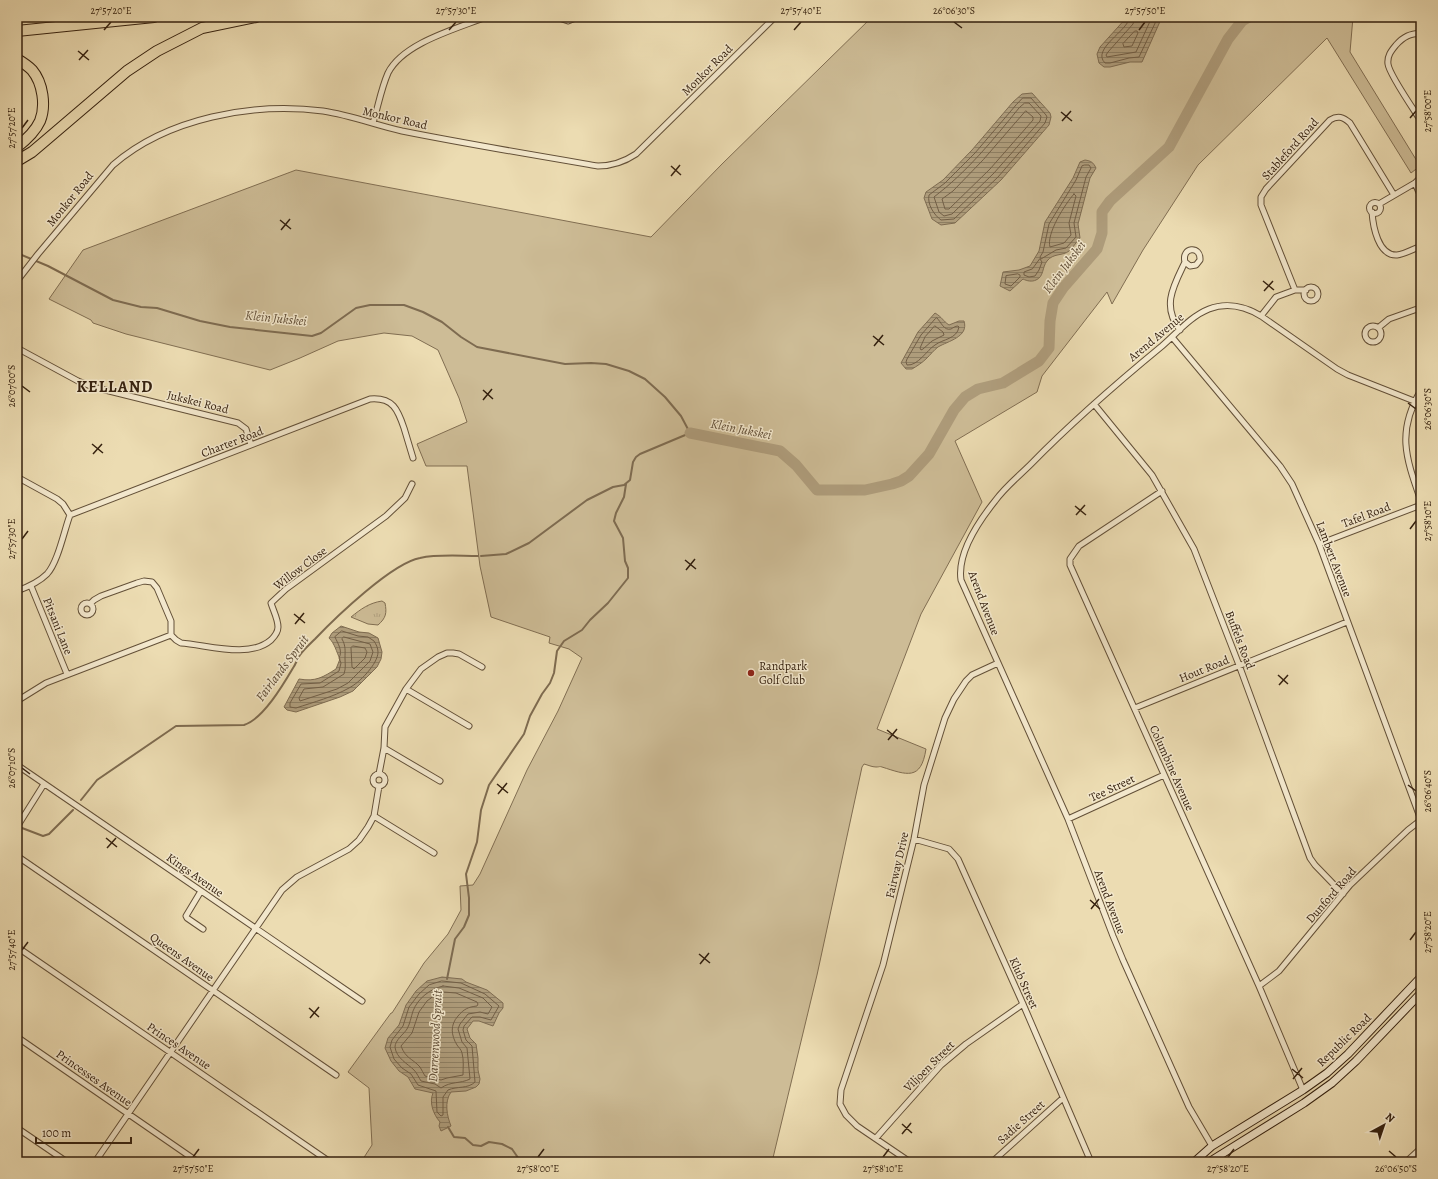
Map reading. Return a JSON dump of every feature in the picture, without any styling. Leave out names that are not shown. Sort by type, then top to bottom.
[{"type":"highway","points":[[17,31],[154,17]]},
{"type":"highway","points":[[17,161],[32,152],[127,71],[157,51],[202,28],[256,17]]},
{"type":"highway","points":[[17,59],[31,69],[36,75],[42,94],[43,104],[42,114],[37,126],[17,147]]},
{"type":"main road","name":"Republic Road","points":[[1194,1162],[1212,1146],[1303,1090],[1341,1061],[1421,977]]},
{"type":"main road","name":"Republic Road","points":[[1208,1162],[1304,1103],[1332,1083],[1356,1061],[1421,993]]},
{"type":"street","points":[[373,123],[384,83],[391,68],[400,57],[416,46],[486,17]]},
{"type":"street","points":[[556,17],[568,21],[578,17]]},
{"type":"street","name":"Monkor Road","points":[[17,281],[113,165],[144,142],[168,131],[201,120],[219,116],[250,111],[299,109],[325,112],[401,131],[598,166],[614,165],[624,162],[636,154],[775,17]]},
{"type":"street","points":[[1421,33],[1406,36],[1399,41],[1389,55],[1388,63],[1391,72],[1421,121]]},
{"type":"street","name":"Stableford Road","points":[[1295,290],[1261,205],[1260,197],[1333,117],[1342,117],[1350,123],[1394,195]]},
{"type":"street","points":[[1421,177],[1415,183],[1379,204],[1376,202],[1371,204],[1370,209],[1379,241],[1390,254],[1398,254],[1421,246]]},
{"type":"street","points":[[1415,183],[1421,197]]},
{"type":"street","points":[[1180,330],[1172,314],[1171,296],[1172,289],[1185,262]]},
{"type":"street","points":[[1262,316],[1276,297],[1295,290],[1306,290]]},
{"type":"street","name":"Arend Avenue","points":[[1212,1146],[1197,1123],[1189,1107],[1115,942],[1068,819],[961,580],[960,569],[964,552],[978,526],[997,498],[1046,448],[1094,404],[1180,330],[1202,312],[1216,306],[1235,306],[1250,310],[1262,316],[1337,369],[1414,402]]},
{"type":"street","points":[[1378,328],[1389,319],[1421,308]]},
{"type":"street","name":"Lambert Avenue","points":[[1172,337],[1284,470],[1292,484],[1319,544],[1421,820]]},
{"type":"street","name":"Jukskei Road","points":[[17,348],[78,381],[93,387],[238,422],[246,429],[252,445]]},
{"type":"street","points":[[1421,390],[1414,402],[1408,418],[1406,429],[1408,465],[1421,501]]},
{"type":"street","name":"Charter Road","points":[[70,515],[370,399],[384,399],[393,405],[398,412],[414,458]]},
{"type":"street","name":"Buffels Road","points":[[1094,404],[1143,463],[1162,491],[1194,549],[1239,665],[1310,858],[1343,894]]},
{"type":"street","points":[[17,477],[56,499],[62,504],[70,515],[54,564],[47,574],[31,586],[17,591]]},
{"type":"street","name":"Willow Close","points":[[171,635],[181,643],[233,650],[256,648],[270,641],[277,633],[278,628],[271,604],[286,590],[386,516],[405,498],[412,484]]},
{"type":"street","name":"Columbine Avenue","points":[[1162,491],[1079,546],[1070,559],[1070,565],[1259,986],[1303,1090]]},
{"type":"street","name":"Tafel Road","points":[[1319,544],[1421,505]]},
{"type":"street","points":[[17,701],[39,687],[67,674],[171,635],[170,621],[157,588],[152,582],[144,581],[137,583],[101,596],[90,604]]},
{"type":"street","name":"Pitsani Lane","points":[[31,586],[67,674]]},
{"type":"street","name":"Hout Road","points":[[1135,708],[1347,622]]},
{"type":"street","points":[[379,774],[384,748],[385,727],[406,689],[421,669],[429,662],[447,653],[453,652],[482,667]]},
{"type":"street","name":"Fairway Drive","points":[[876,1138],[846,1116],[840,1104],[841,1090],[883,965],[914,839],[924,785],[948,711],[960,689],[972,675],[998,663]]},
{"type":"street","points":[[406,689],[469,726]]},
{"type":"street","points":[[384,748],[440,781]]},
{"type":"street","name":"Kings Avenue","points":[[17,766],[362,1001]]},
{"type":"street","points":[[379,774],[384,776],[385,781],[383,785],[379,786],[375,785],[372,780],[374,775],[379,774]]},
{"type":"street","name":"Tee Street","points":[[1068,819],[1164,775]]},
{"type":"street","points":[[17,827],[44,784]]},
{"type":"street","points":[[95,1162],[285,886],[354,845],[362,837],[374,816],[379,786]]},
{"type":"street","points":[[374,816],[434,853]]},
{"type":"street","name":"Dunford Road","points":[[1259,986],[1279,971],[1343,894],[1408,830],[1421,820]]},
{"type":"street","name":"Klub Street","points":[[914,839],[949,849],[958,859],[1023,1004],[1091,1162]]},
{"type":"street","name":"Queens Avenue","points":[[17,856],[336,1075]]},
{"type":"street","points":[[201,891],[186,916],[203,928]]},
{"type":"street","name":"Princes Avenue","points":[[17,947],[330,1162]]},
{"type":"street","name":"Viljoen Street","points":[[876,1138],[941,1065],[966,1044],[1023,1004]]},
{"type":"street","name":"Princesses Avenue","points":[[17,1037],[198,1162]]},
{"type":"street","name":"Sadie Street","points":[[992,1162],[1063,1098]]},
{"type":"street","points":[[17,1128],[67,1162]]},
{"type":"street","points":[[876,1138],[910,1162]]},
{"type":"street","points":[[1406,1162],[1421,1148]]},
{"type":"green space","points":[[872,17],[1353,17],[1350,52],[1420,166],[1411,173],[1327,38],[1198,165],[1143,250],[1112,304],[1107,292],[1042,376],[1037,392],[955,441],[982,502],[921,614],[877,729],[926,749],[924,759],[921,766],[912,773],[899,772],[864,764],[862,767],[817,975],[772,1162],[361,1162],[372,1145],[369,1088],[348,1072],[392,1013],[424,963],[448,934],[461,910],[460,886],[473,885],[480,874],[527,770],[558,711],[582,658],[569,649],[549,643],[550,637],[491,617],[480,566],[467,466],[426,466],[417,444],[467,422],[459,398],[438,350],[412,336],[384,333],[338,341],[270,370],[126,334],[93,323],[91,320],[49,299],[83,250],[296,170],[651,237],[722,164]]},
{"type":"green space","points":[[382,601],[385,603],[386,613],[383,620],[378,625],[368,624],[351,617],[365,607]]},
{"type":"water","points":[[1127,17],[1162,17],[1142,62],[1130,62],[1104,67],[1099,63],[1097,54],[1100,47]]},
{"type":"water","points":[[1032,93],[1050,113],[1051,117],[1049,125],[1001,180],[955,223],[941,225],[932,219],[924,198],[926,192],[943,180],[972,150],[1013,102],[1022,94]]},
{"type":"water","points":[[1085,160],[1092,162],[1096,168],[1090,178],[1078,224],[1080,238],[1069,251],[1049,258],[1045,263],[1039,279],[1028,281],[1023,279],[1010,291],[1000,286],[1003,272],[1019,270],[1030,266],[1039,251],[1045,222],[1073,178],[1080,162]]},
{"type":"water","points":[[935,313],[949,325],[959,321],[964,321],[965,326],[961,335],[938,347],[918,366],[912,369],[906,369],[901,363],[918,332]]},
{"type":"water","points":[[341,626],[359,632],[369,633],[378,638],[382,652],[381,659],[377,667],[353,691],[296,712],[287,710],[284,707],[299,679],[310,680],[319,678],[336,669],[340,659],[329,638],[332,633]]},
{"type":"water","points":[[442,977],[462,979],[487,990],[503,1003],[503,1008],[493,1026],[479,1021],[473,1021],[467,1029],[470,1038],[476,1044],[480,1079],[479,1084],[476,1087],[466,1091],[451,1092],[447,1100],[447,1113],[451,1126],[441,1131],[439,1126],[440,1122],[432,1108],[431,1100],[433,1093],[415,1089],[408,1077],[399,1071],[391,1061],[385,1048],[388,1038],[399,1025],[406,1005],[416,991],[427,981]]},
{"type":"waterway","name":"Klein Jukskei","points":[[690,433],[780,451],[796,465],[817,490],[865,490],[892,484],[909,476],[929,454],[954,410],[965,397],[978,389],[1003,383],[1039,361],[1049,348],[1050,321],[1053,303],[1063,288],[1097,249],[1102,233],[1102,212],[1110,201],[1169,147],[1228,39],[1242,21],[1249,17]]},
{"type":"waterway","name":"Klein Jukskei","points":[[17,253],[48,266],[113,300],[141,307],[157,308],[200,321],[230,327],[312,336],[321,333],[356,308],[370,305],[404,305],[423,312],[442,322],[477,347],[565,364],[606,364],[629,371],[645,379],[665,397],[681,416],[690,433],[636,457],[633,462],[630,480],[624,485],[613,487],[587,500],[529,543],[506,554],[481,556]]},
{"type":"waterway","name":"Darrenwood Spruit","points":[[447,979],[455,939],[464,927],[469,915],[469,898],[466,874],[477,842],[481,810],[489,785],[524,734],[530,716],[550,683],[554,673],[557,651],[564,641],[582,630],[608,603],[628,578],[628,568],[625,561],[623,538],[614,521],[616,513],[624,497],[626,484]]},
{"type":"waterway","name":"Fairlands Spruit","points":[[81,800],[97,780],[176,726],[244,725],[251,722],[272,701],[305,649],[364,592],[408,562],[427,557],[478,556]]},
{"type":"waterway","name":"Fairlands Spruit","points":[[22,828],[43,836],[49,834],[73,810]]},
{"type":"waterway","name":"Darrenwood Spruit","points":[[448,1127],[454,1137],[465,1138],[473,1145],[481,1146],[489,1142],[502,1144],[512,1149],[521,1162]]},
{"type":"place","name":"Randpark Golf Club","points":[[751,673]]},
{"type":"district","name":"KELLAND","points":[[115,387]]}]
